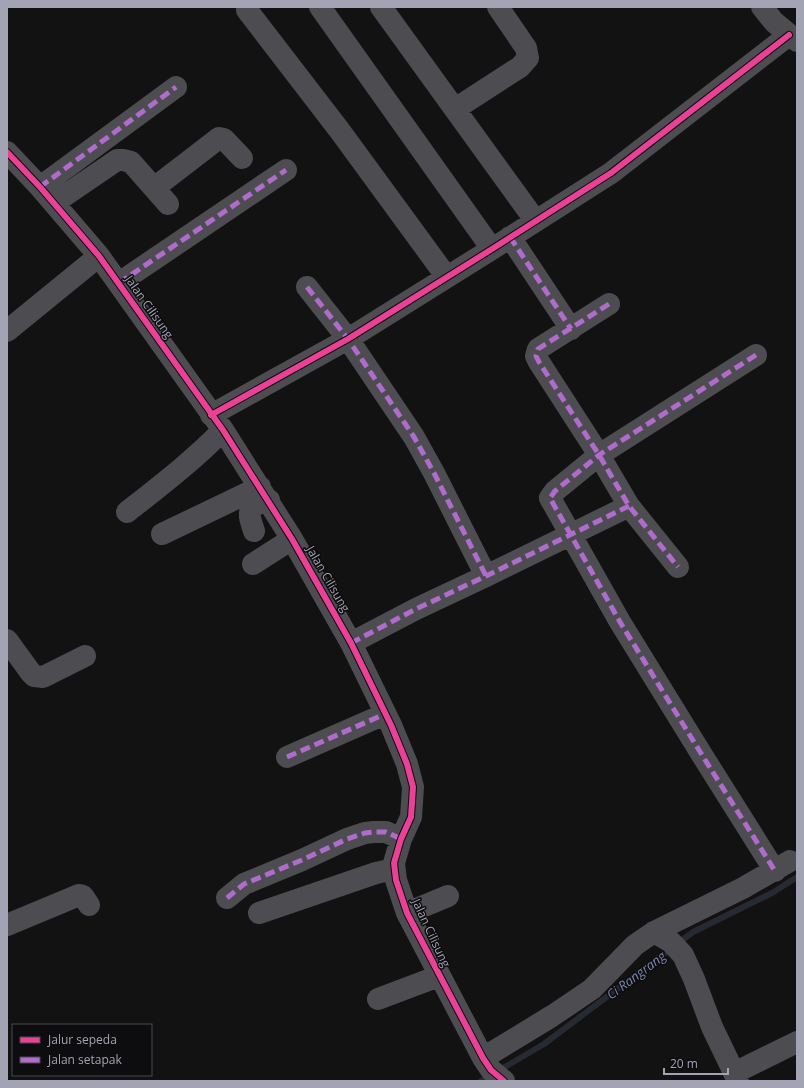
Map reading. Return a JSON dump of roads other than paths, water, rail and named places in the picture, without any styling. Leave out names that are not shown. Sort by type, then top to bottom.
[{"type":"street","points":[[320,7],[492,249]]},
{"type":"street","points":[[381,7],[535,220]]},
{"type":"street","points":[[455,109],[520,67],[528,58],[526,48],[498,7]]},
{"type":"street","points":[[127,512],[213,441],[217,422],[446,276],[492,249],[611,172],[793,38],[774,22],[762,7]]},
{"type":"street","points":[[247,10],[340,131],[446,276]]},
{"type":"street","points":[[47,195],[176,88]]},
{"type":"street","points":[[47,195],[117,160],[123,160],[131,162],[161,196],[219,138],[224,139],[242,158]]},
{"type":"street","name":"Jalan Cilisung","points":[[7,152],[47,195],[99,256],[217,422],[292,539],[352,643],[407,764],[413,787],[411,817],[396,852],[394,869],[396,880],[407,913],[439,976],[492,1070]]},
{"type":"street","points":[[119,283],[286,170]]},
{"type":"street","points":[[510,237],[571,329]]},
{"type":"street","points":[[7,331],[99,256]]},
{"type":"street","points":[[307,287],[348,339],[414,437],[434,473],[486,576]]},
{"type":"street","points":[[609,304],[538,349],[536,356],[599,455],[629,506],[678,567]]},
{"type":"street","points":[[492,1070],[552,1016],[592,989],[635,945],[669,943],[743,888],[783,866],[702,755],[624,629],[550,498],[555,491],[599,455],[756,355]]},
{"type":"street","points":[[254,531],[249,517],[250,511],[264,494]]},
{"type":"street","points":[[162,534],[264,494]]},
{"type":"street","points":[[352,643],[416,609],[629,506]]},
{"type":"street","points":[[253,564],[292,539]]},
{"type":"street","points":[[7,640],[31,673],[38,677],[43,678],[85,656]]},
{"type":"street","points":[[287,757],[385,714]]},
{"type":"street","points":[[226,898],[244,884],[302,860],[347,838],[365,833],[386,832],[401,839]]},
{"type":"street","points":[[259,913],[376,873],[394,869]]},
{"type":"street","points":[[7,925],[79,895],[83,896],[89,905]]},
{"type":"street","points":[[407,913],[448,896]]},
{"type":"street","points":[[669,943],[694,979],[712,1027],[736,1077],[797,1042]]},
{"type":"street","points":[[378,999],[439,976]]},
{"type":"waterway","name":"Ci Rangrang","points":[[481,1081],[544,1044],[693,932],[772,893],[797,877]]}]
